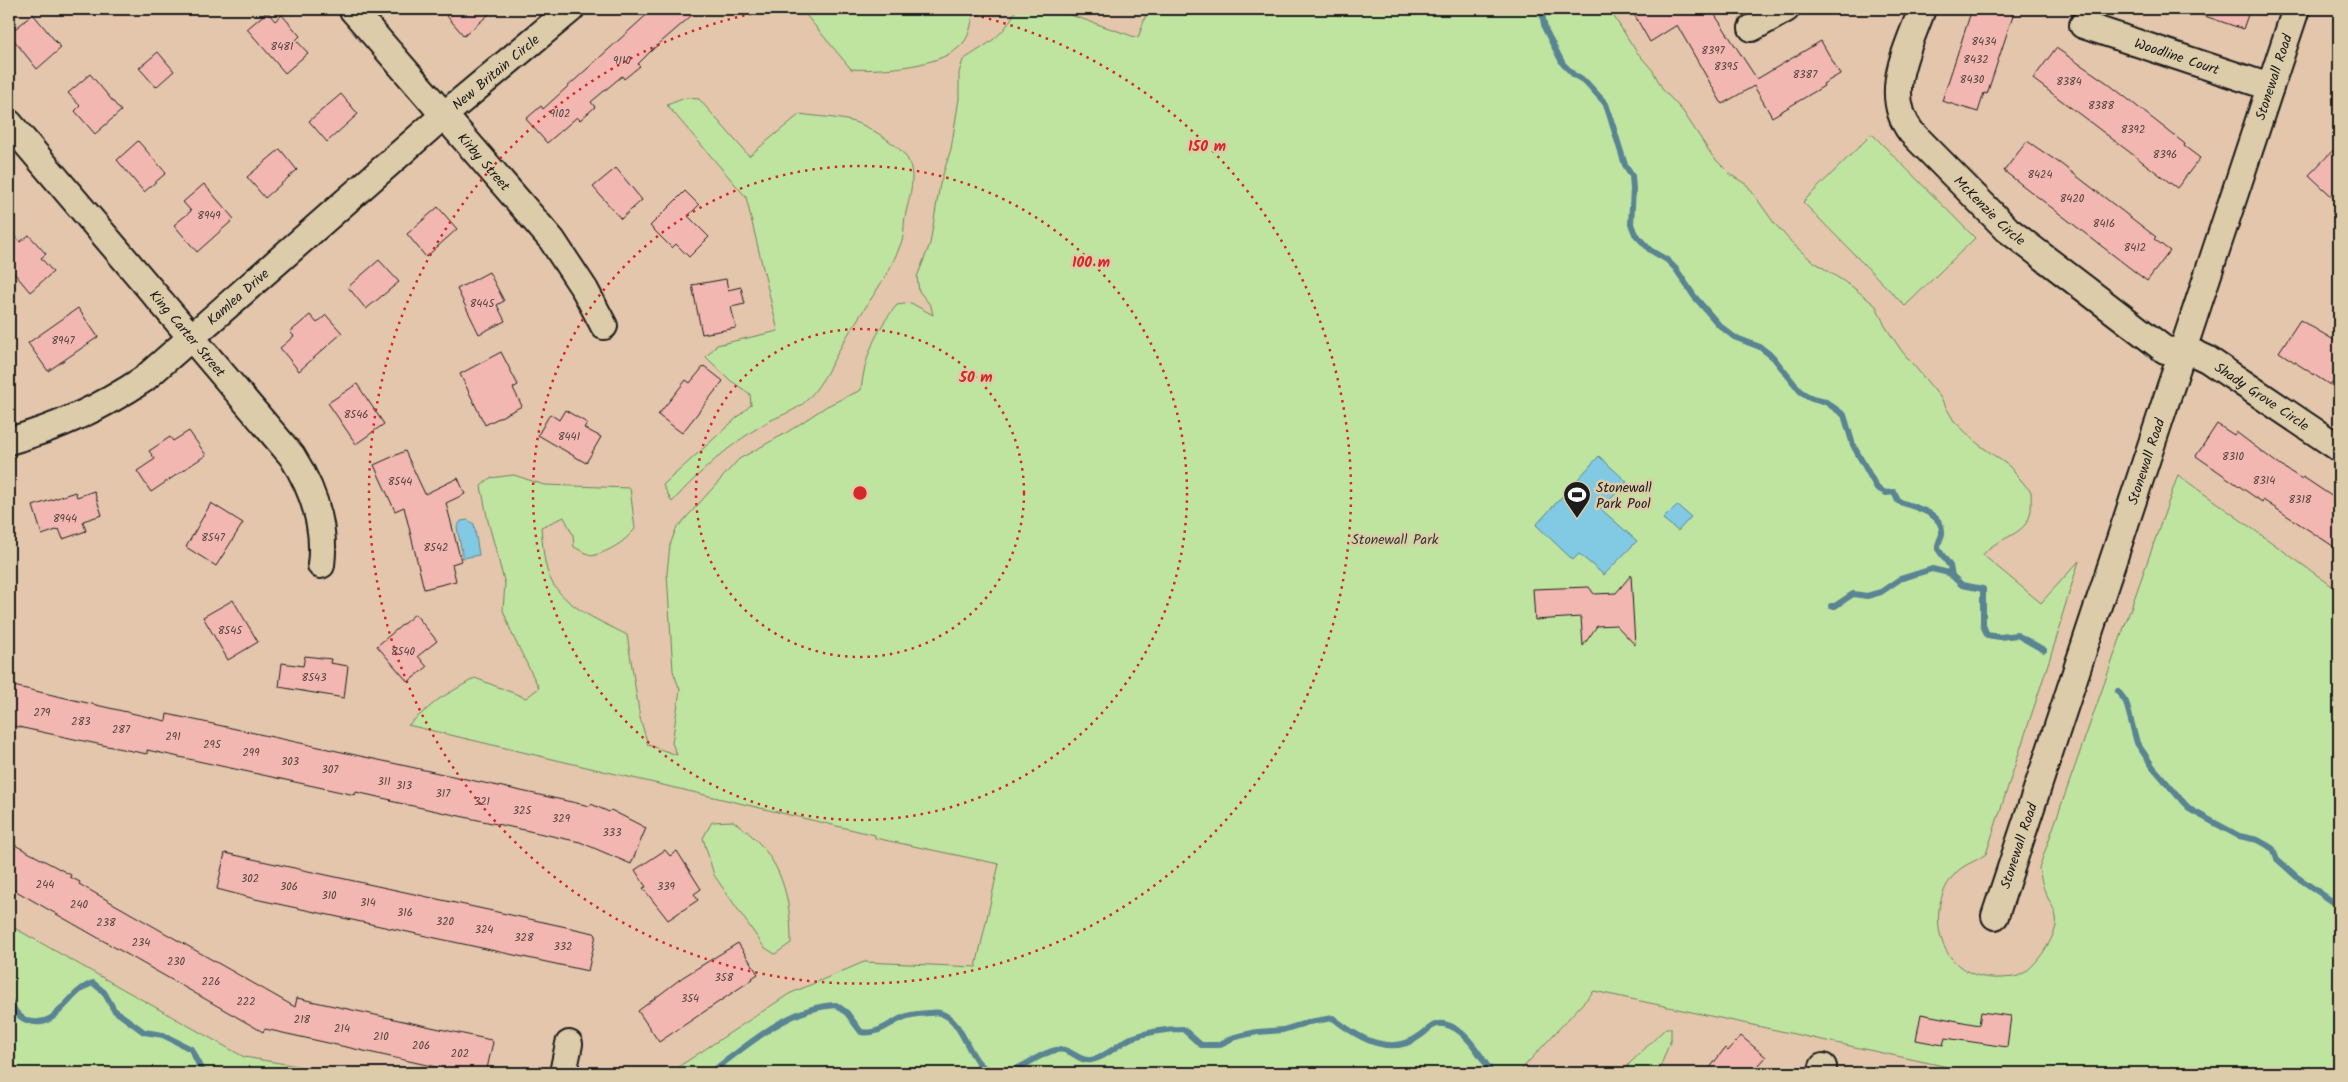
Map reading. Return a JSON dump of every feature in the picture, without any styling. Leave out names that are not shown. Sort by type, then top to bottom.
[{"type":"street","name":"Kirby Street","points":[[352,9],[552,240],[585,290],[604,326]]},
{"type":"street","name":"New Britain Circle","points":[[444,115],[572,9]]},
{"type":"street","points":[[1752,28],[1786,9]]},
{"type":"street","name":"McKenzie Circle","points":[[1922,9],[1897,89],[1897,103],[1902,119],[1911,132],[2008,230],[2165,350],[2182,353]]},
{"type":"street","name":"Stonewall Road","points":[[1995,916],[2296,9]]},
{"type":"street","name":"Woodline Court","points":[[2083,25],[2270,87]]},
{"type":"street","name":"Kamlea Drive","points":[[9,441],[64,424],[116,398],[144,379],[444,115]]},
{"type":"street","name":"King Carter Street","points":[[9,123],[292,456],[304,474],[315,500],[321,527],[321,566]]},
{"type":"street","name":"Shady Grove Circle","points":[[2182,353],[2196,354],[2207,359],[2339,448]]},
{"type":"street","points":[[563,1073],[569,1044]]},
{"type":"green space","points":[[801,9],[974,9],[971,26],[964,42],[943,57],[912,66],[851,69]]},
{"type":"green space","name":"Stonewall Park","points":[[1016,9],[1053,9],[1138,38],[1148,9],[1609,9],[1636,51],[1653,71],[1663,90],[1682,110],[1713,157],[1731,175],[1747,185],[1774,223],[1794,245],[1811,260],[1854,288],[1876,306],[1885,326],[1901,350],[1940,397],[1954,421],[1978,444],[2009,466],[2031,492],[2031,512],[2027,522],[2015,533],[1988,549],[1983,555],[2041,603],[2079,561],[2061,619],[2062,621],[1986,854],[1963,867],[1952,877],[1943,892],[1940,903],[1939,924],[1941,938],[1946,950],[1962,968],[1974,974],[1987,978],[2002,978],[2016,977],[2024,973],[2042,955],[2054,932],[2056,917],[2043,888],[2039,868],[2178,475],[2339,591],[2339,1073],[1976,1073],[1594,991],[1518,1073],[669,1073],[789,994],[864,962],[976,967],[999,864],[875,838],[875,835],[408,725],[439,699],[475,678],[526,698],[539,688],[512,634],[503,610],[505,584],[488,521],[481,486],[490,478],[514,475],[544,485],[630,488],[635,529],[621,542],[605,552],[592,556],[574,547],[573,535],[564,517],[541,527],[544,556],[547,571],[553,584],[568,601],[597,620],[627,635],[640,718],[648,745],[677,755],[672,743],[680,690],[673,671],[667,573],[670,545],[676,529],[739,459],[786,433],[827,406],[861,390],[865,366],[872,345],[897,305],[911,303],[933,315],[931,306],[919,291],[917,277],[930,244],[940,184],[951,149],[959,99],[959,73],[963,60],[1001,33]]},
{"type":"green space","points":[[685,98],[699,99],[749,156],[800,114],[836,118],[863,125],[893,144],[905,155],[912,172],[912,179],[903,238],[897,254],[819,385],[803,404],[764,424],[727,450],[704,469],[672,502],[663,485],[751,405],[750,394],[730,380],[706,357],[717,345],[778,331],[746,197],[667,105]]},
{"type":"green space","points":[[1872,134],[1975,238],[1905,306],[1803,202]]},
{"type":"green space","points":[[733,821],[761,845],[779,873],[785,889],[791,943],[775,954],[764,947],[714,875],[703,838],[712,822]]},
{"type":"green space","points":[[9,925],[244,1057],[339,1073],[9,1073]]},
{"type":"green space","points":[[1666,1028],[1671,1028],[1671,1039],[1658,1073],[1625,1073],[1629,1064]]},
{"type":"water","name":"Stonewall Park Pool","points":[[1599,456],[1627,482],[1601,509],[1637,541],[1604,575],[1579,554],[1573,560],[1536,525]]},
{"type":"water","points":[[1677,505],[1691,517],[1678,531],[1663,519]]},
{"type":"water","points":[[468,520],[474,524],[479,555],[463,558],[457,527],[461,521]]},
{"type":"building","points":[[441,9],[495,9],[464,36]]},
{"type":"building","points":[[653,9],[699,9],[652,50],[638,64],[640,66],[624,79],[622,76],[591,102],[595,107],[580,120],[577,117],[547,143],[526,119],[541,106],[543,109]]},
{"type":"building","points":[[1631,9],[1711,9],[1757,79],[1821,41],[1840,74],[1823,84],[1824,86],[1772,117],[1754,86],[1722,104],[1677,25],[1650,42]]},
{"type":"building","points":[[1972,9],[2015,9],[1987,94],[1984,93],[1978,112],[1942,101]]},
{"type":"building","points":[[2193,9],[2250,9],[2243,29],[2193,12]]},
{"type":"building","points":[[267,12],[275,21],[282,15],[300,36],[296,40],[308,53],[285,73],[247,29]]},
{"type":"building","points":[[33,14],[61,48],[37,69],[9,34]]},
{"type":"building","points":[[2056,48],[2106,82],[2200,158],[2177,188],[2033,79]]},
{"type":"building","points":[[158,52],[174,71],[156,87],[139,68]]},
{"type":"building","points":[[90,74],[121,111],[95,134],[75,111],[80,106],[68,93]]},
{"type":"building","points":[[341,94],[358,114],[327,142],[309,121]]},
{"type":"building","points":[[138,141],[166,173],[144,192],[117,160]]},
{"type":"building","points":[[2027,141],[2061,164],[2156,237],[2154,239],[2170,251],[2147,281],[2004,171]]},
{"type":"building","points":[[2339,144],[2339,203],[2309,175]]},
{"type":"building","points":[[280,149],[297,170],[265,198],[247,177]]},
{"type":"building","points":[[616,168],[642,200],[621,219],[593,187]]},
{"type":"building","points":[[204,184],[234,219],[197,252],[174,225],[191,211],[183,202]]},
{"type":"building","points":[[685,191],[699,205],[688,216],[709,237],[689,257],[676,244],[672,248],[650,226]]},
{"type":"building","points":[[438,207],[457,229],[426,257],[407,234]]},
{"type":"building","points":[[9,228],[20,242],[29,235],[46,254],[41,258],[53,272],[30,292],[9,267]]},
{"type":"building","points":[[379,260],[399,282],[366,309],[348,287]]},
{"type":"building","points":[[489,272],[504,301],[497,305],[505,321],[479,334],[457,289]]},
{"type":"building","points":[[726,279],[728,290],[741,287],[745,304],[731,307],[736,328],[702,334],[692,285]]},
{"type":"building","points":[[78,308],[98,337],[48,371],[28,343]]},
{"type":"building","points":[[310,315],[317,323],[326,315],[342,333],[299,371],[280,348],[294,336],[290,332]]},
{"type":"building","points":[[2300,320],[2339,343],[2339,389],[2279,352]]},
{"type":"building","points":[[501,352],[518,385],[513,388],[522,406],[485,425],[460,374]]},
{"type":"building","points":[[704,366],[723,381],[682,433],[658,415],[686,380],[690,383]]},
{"type":"building","points":[[357,384],[384,424],[356,444],[328,403]]},
{"type":"building","points":[[565,410],[587,423],[584,428],[601,437],[586,463],[538,435],[550,414],[559,420]]},
{"type":"building","points":[[2217,424],[2234,435],[2236,432],[2281,466],[2302,479],[2303,477],[2339,501],[2339,550],[2263,500],[2262,502],[2196,456]]},
{"type":"building","points":[[189,431],[206,455],[151,492],[137,471],[155,459],[149,451],[170,437],[173,441]]},
{"type":"building","points":[[405,451],[425,494],[458,478],[465,494],[446,503],[461,561],[452,564],[456,581],[424,589],[404,507],[395,511],[374,465]]},
{"type":"building","points":[[94,491],[102,515],[83,521],[86,531],[63,539],[59,529],[42,535],[33,506],[75,492],[77,497]]},
{"type":"building","points":[[211,503],[243,523],[216,566],[186,547]]},
{"type":"building","points":[[1631,575],[1635,645],[1616,625],[1597,626],[1583,646],[1581,617],[1535,620],[1533,589],[1589,587],[1594,594],[1616,593]]},
{"type":"building","points":[[233,600],[258,642],[228,660],[203,617]]},
{"type":"building","points":[[415,614],[437,641],[418,656],[427,667],[408,682],[377,646]]},
{"type":"building","points":[[305,656],[331,659],[330,663],[348,666],[344,698],[279,687],[282,663],[303,666]]},
{"type":"building","points":[[9,685],[166,721],[167,714],[590,806],[591,804],[609,812],[611,810],[646,828],[631,864],[580,842],[356,792],[355,795],[147,750],[147,754],[9,725]]},
{"type":"building","points":[[9,842],[71,875],[70,877],[80,882],[79,884],[295,1007],[297,998],[491,1040],[493,1042],[486,1073],[463,1073],[265,1029],[263,1032],[9,887]]},
{"type":"building","points":[[665,850],[670,856],[677,851],[701,889],[694,894],[698,900],[668,920],[643,888],[646,887],[635,870]]},
{"type":"building","points":[[225,853],[594,933],[596,935],[588,971],[255,899],[217,889]]},
{"type":"building","points":[[738,943],[758,974],[659,1042],[638,1011],[683,977]]},
{"type":"building","points":[[1981,1012],[2011,1016],[2007,1047],[1945,1038],[1943,1045],[1916,1040],[1921,1014],[1979,1025]]},
{"type":"building","points":[[1741,1036],[1766,1057],[1752,1073],[1706,1073],[1725,1048],[1728,1051]]},
{"type":"waterway","points":[[1541,9],[1545,29],[1563,64],[1574,75],[1586,82],[1606,104],[1625,165],[1632,176],[1631,224],[1635,234],[1650,250],[1667,260],[1676,269],[1694,296],[1719,325],[1734,337],[1760,347],[1773,357],[1800,391],[1812,399],[1826,402],[1844,415],[1853,445],[1877,488],[1886,493],[1894,492],[1898,501],[1919,508],[1933,515],[1938,520],[1942,534],[1938,549],[1950,566],[1952,576]]},
{"type":"waterway","points":[[1831,606],[1835,606],[1853,594],[1867,596],[1881,592],[1900,579],[1932,569],[1949,573],[1962,585],[1983,589],[1983,625],[1987,635],[2000,637],[2017,635],[2044,650]]},
{"type":"waterway","points":[[2118,691],[2126,702],[2137,743],[2153,767],[2191,810],[2239,836],[2258,840],[2267,845],[2273,849],[2277,859],[2297,877],[2339,906]]},
{"type":"waterway","points":[[9,998],[14,1009],[22,1018],[39,1022],[48,1020],[55,1015],[84,987],[93,983],[104,992],[114,1010],[144,1032],[163,1035],[191,1049],[203,1073]]},
{"type":"waterway","points":[[710,1073],[753,1040],[785,1020],[818,1007],[836,1005],[847,1013],[861,1032],[867,1033],[915,1014],[940,1013],[956,1025],[978,1062],[986,1069],[996,1073],[1010,1072],[1041,1055],[1056,1050],[1066,1051],[1086,1060],[1096,1059],[1131,1038],[1157,1031],[1183,1029],[1201,1045],[1218,1045],[1235,1037],[1257,1032],[1283,1030],[1309,1022],[1333,1018],[1364,1038],[1375,1043],[1387,1045],[1410,1042],[1431,1027],[1437,1024],[1444,1024],[1459,1031],[1466,1037],[1492,1073]]},
{"type":"place","name":"Stonewall Park Pool","points":[[1577,519]]}]
